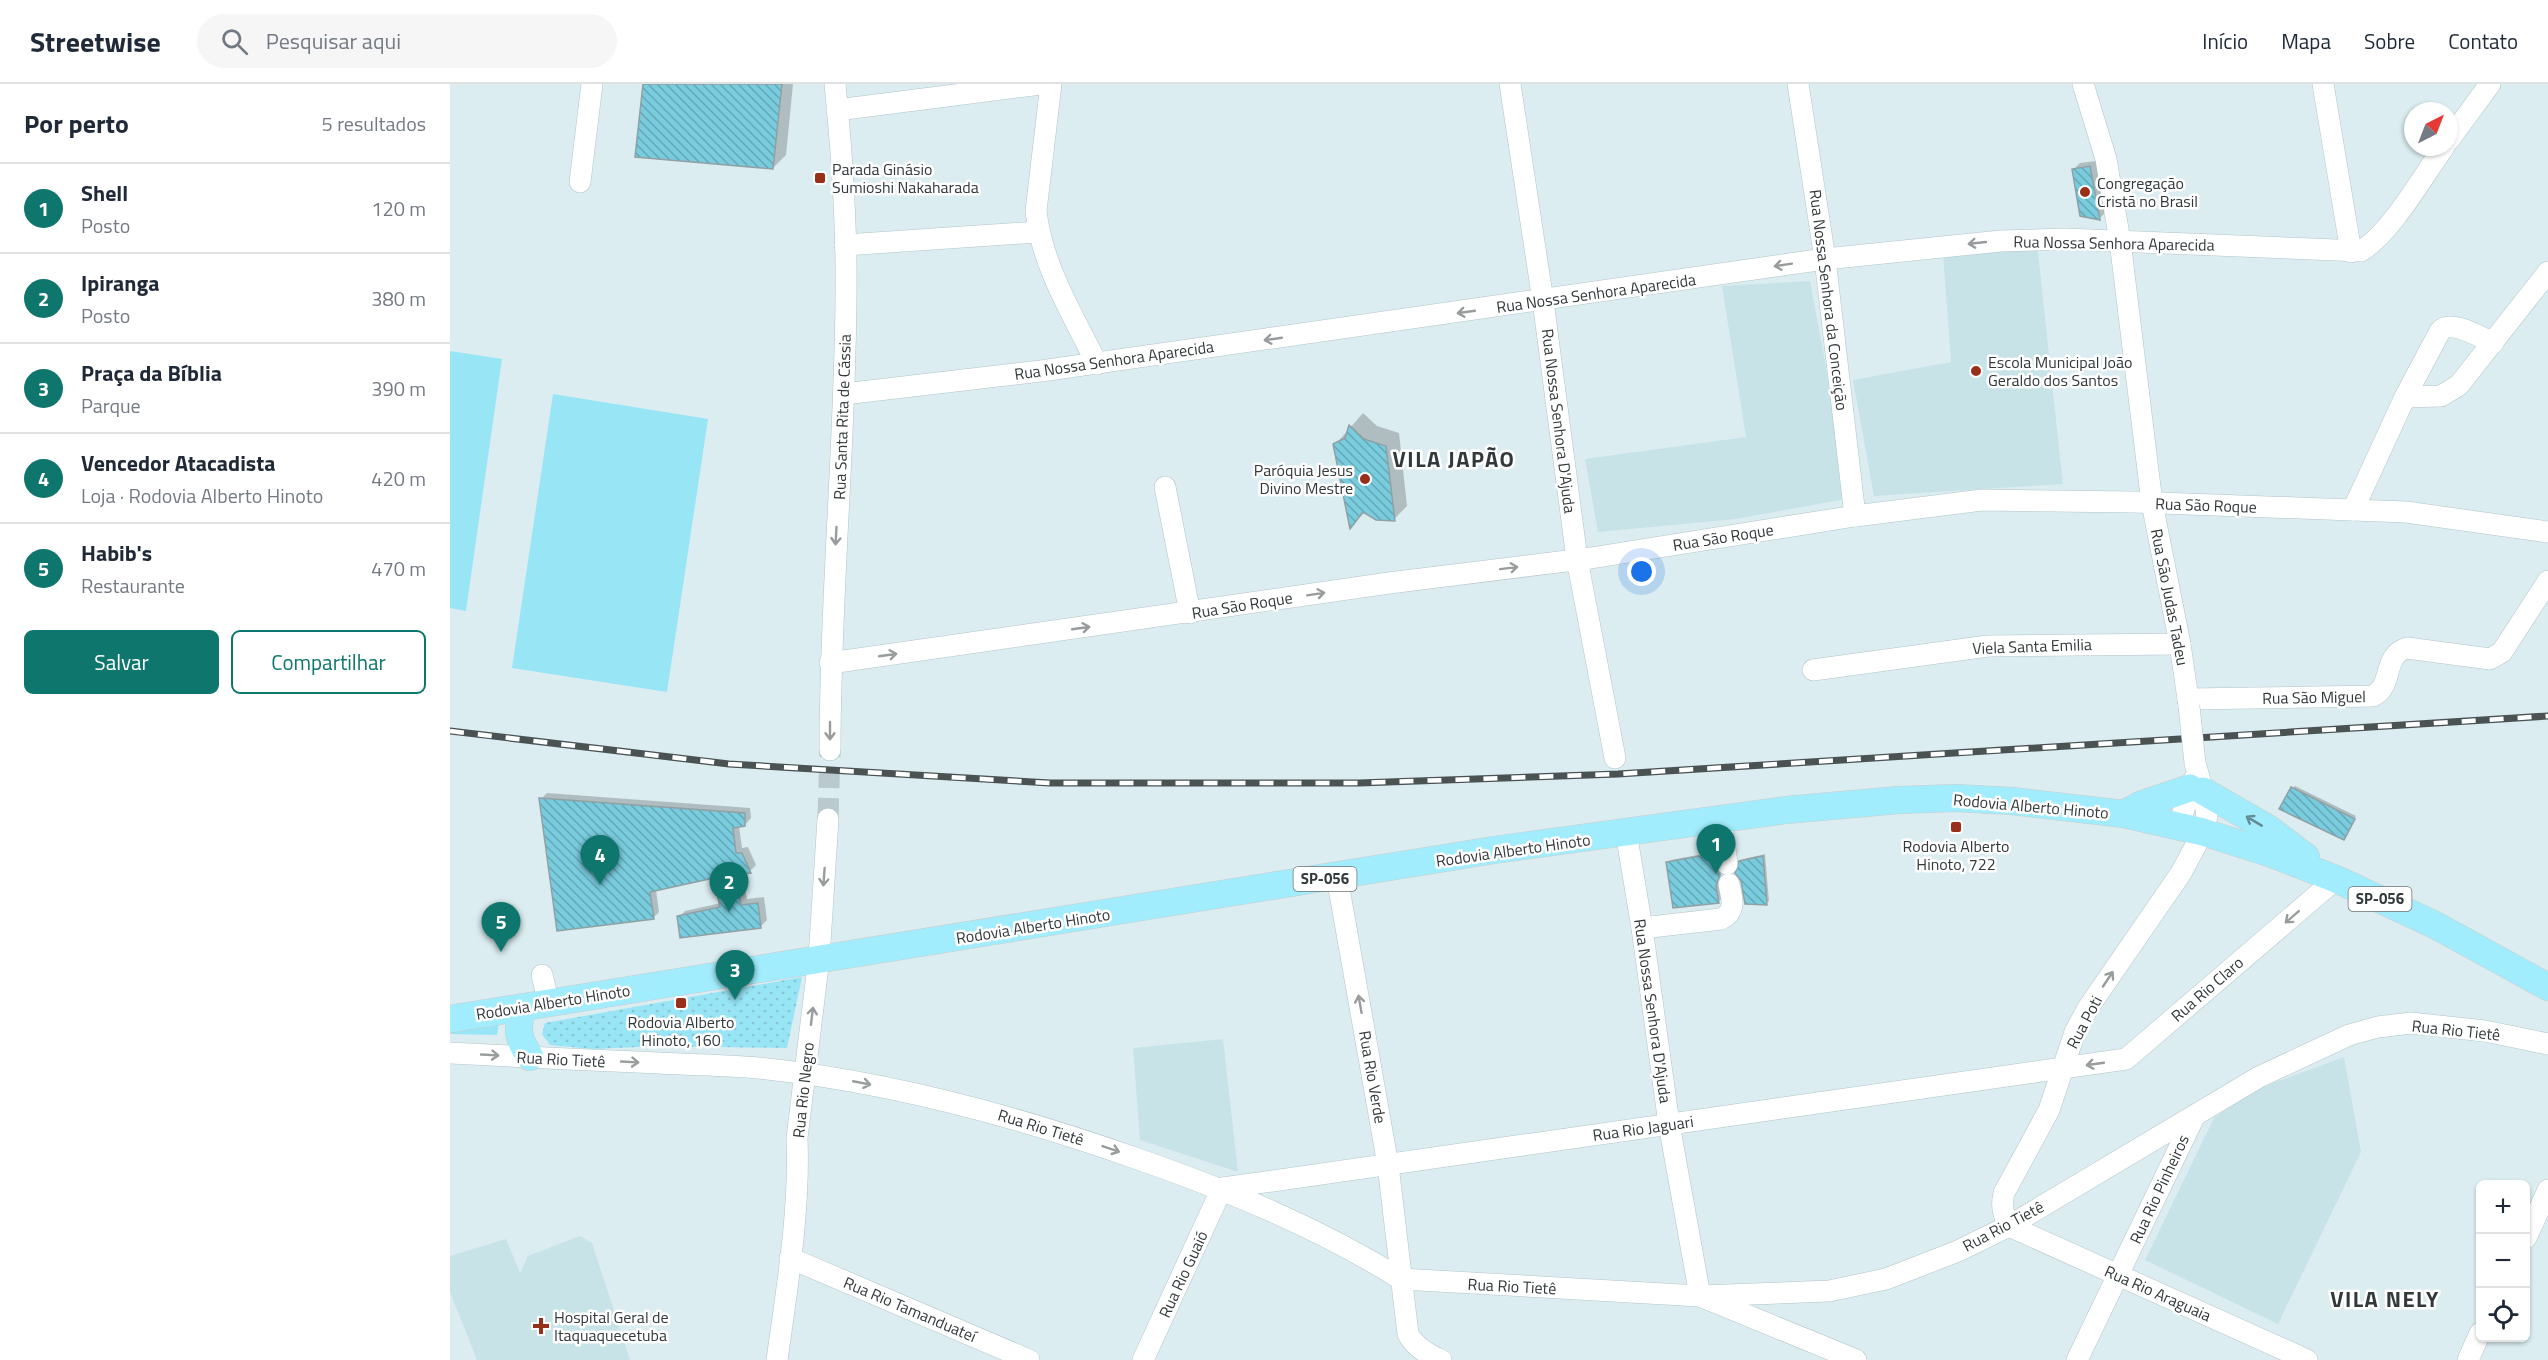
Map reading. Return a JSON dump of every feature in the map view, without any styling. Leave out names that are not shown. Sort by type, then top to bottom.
[{"type":"main road","points":[[2124,814],[2196,779],[2336,879]]},
{"type":"main road","name":"Rodovia Alberto Hinoto","points":[[450,1019],[1494,850],[1786,810],[1956,798],[2012,801],[2124,814],[2191,829],[2272,854],[2336,879],[2435,925],[2548,987]]},
{"type":"main road","points":[[522,1008],[518,1034],[530,1057]]},
{"type":"street","points":[[580,182],[592,84]]},
{"type":"street","name":"Rua Santa Rita de Cássia","points":[[830,750],[830,663],[844,394],[846,295],[845,245],[834,84]]},
{"type":"street","points":[[837,110],[1041,84]]},
{"type":"street","points":[[1051,84],[1036,211],[1038,232],[1046,258],[1096,364]]},
{"type":"street","name":"Rua Nossa Senhora D'Ajuda","points":[[1510,84],[1543,301],[1577,559],[1615,758]]},
{"type":"street","name":"Rua Nossa Senhora da Conceição","points":[[1798,84],[1825,259],[1856,516]]},
{"type":"street","name":"Rua São Judas Tadeu","points":[[2083,84],[2106,159],[2120,241],[2152,503],[2180,644],[2189,703],[2196,779],[2207,816],[2191,829]]},
{"type":"street","points":[[2323,84],[2351,252],[2361,251],[2372,244],[2437,156]]},
{"type":"street","points":[[2458,128],[2490,84]]},
{"type":"street","points":[[845,245],[1038,232]]},
{"type":"street","name":"Rua Nossa Senhora Aparecida","points":[[844,394],[1096,364],[1825,259],[2001,241],[2066,239],[2351,252]]},
{"type":"street","points":[[2405,398],[2441,396],[2449,393],[2466,378],[2548,272]]},
{"type":"street","points":[[2353,510],[2405,398],[2443,327],[2451,326],[2493,343]]},
{"type":"street","points":[[1165,487],[1190,613]]},
{"type":"street","name":"Rua São Roque","points":[[830,663],[1389,583],[1577,559],[1856,516],[1982,500],[2152,503],[2406,512],[2548,532]]},
{"type":"street","name":"Rua São Miguel","points":[[2189,703],[2373,696],[2381,690],[2392,657],[2407,648],[2490,660],[2502,652],[2548,581]]},
{"type":"street","name":"Viela Santa Emilia","points":[[1813,670],[1988,646],[2180,644]]},
{"type":"street","name":"Rua Rio Negro","points":[[777,1360],[790,1258],[798,1161],[797,1138],[819,958],[828,819]]},
{"type":"street","points":[[1642,928],[1721,919],[1730,915],[1733,906],[1722,819]]},
{"type":"street","name":"Rua Poti","points":[[2009,1226],[2001,1203],[2004,1193],[2049,1110],[2075,1032],[2088,1008],[2181,873],[2191,829]]},
{"type":"street","name":"Rua Nossa Senhora D'Ajuda","points":[[1626,832],[1642,928],[1669,1124],[1700,1296]]},
{"type":"street","name":"Rua Rio Verde","points":[[1337,877],[1388,1165],[1408,1334],[1421,1349],[1441,1360]]},
{"type":"street","name":"Rua Rio Claro","points":[[2064,1068],[2126,1059],[2336,879]]},
{"type":"street","points":[[542,975],[549,1004]]},
{"type":"street","name":"Rua Rio Tietê","points":[[450,1053],[756,1068],[863,1083],[1062,1132],[1222,1188],[1363,1257],[1401,1279],[1700,1296],[1829,1291],[1886,1278],[1958,1251],[2009,1226],[2259,1077],[2319,1047],[2349,1035],[2378,1027],[2422,1024],[2485,1031],[2548,1044]]},
{"type":"street","name":"Rua Rio Jaguari","points":[[1222,1188],[2064,1068]]},
{"type":"street","name":"Rua Rio Pinheiros","points":[[2076,1360],[2119,1275],[2194,1115]]},
{"type":"street","name":"Rua Rio Guaió","points":[[1143,1360],[1222,1188]]},
{"type":"street","points":[[2528,1234],[2548,1190]]},
{"type":"street","name":"Rua Rio Araguaia","points":[[2009,1226],[2119,1275],[2262,1351],[2307,1360]]},
{"type":"street","name":"Rua Rio Tamanduateí","points":[[790,1258],[1029,1360]]},
{"type":"street","points":[[1700,1296],[1856,1360]]},
{"type":"street","points":[[2468,1360],[2477,1342]]},
{"type":"shaded area","name":"Escola Municipal João Geraldo dos Santos","points":[[2037,244],[2063,484],[1874,496],[1853,380],[1951,362],[1943,254]]},
{"type":"shaded area","points":[[1810,281],[1846,499],[1736,519],[1598,532],[1585,459],[1746,437],[1722,286]]},
{"type":"shaded area","points":[[450,351],[502,359],[466,611],[450,608]]},
{"type":"shaded area","points":[[553,394],[708,419],[667,692],[512,668]]},
{"type":"shaded area","points":[[802,977],[787,1048],[658,1046],[593,1049],[550,1045],[542,1034],[545,1023]]},
{"type":"shaded area","points":[[499,1024],[497,1035],[451,1034],[450,1030]]},
{"type":"shaded area","points":[[1223,1039],[1238,1172],[1140,1140],[1133,1048]]},
{"type":"shaded area","points":[[2344,1057],[2361,1152],[2278,1324],[2145,1260],[2214,1118],[2254,1090]]},
{"type":"shaded area","name":"Hospital Geral de Itaquaquecetuba","points":[[580,1236],[592,1243],[630,1360],[477,1360],[450,1292],[450,1256],[506,1239],[520,1273],[528,1256]]},
{"type":"building","points":[[643,84],[782,84],[773,169],[635,157]]},
{"type":"building","name":"Congregação Cristã no Brasil","points":[[2090,166],[2100,220],[2080,216],[2072,169]]},
{"type":"building","name":"Paróquia Jesus Divino Mestre","points":[[1349,425],[1364,439],[1386,446],[1395,521],[1376,520],[1363,512],[1350,529],[1333,444],[1345,438]]},
{"type":"building","points":[[2291,787],[2355,819],[2344,840],[2279,809]]},
{"type":"building","points":[[539,798],[745,813],[745,826],[733,828],[736,853],[742,853],[751,873],[734,875],[741,905],[758,903],[761,928],[680,938],[677,916],[720,907],[714,878],[650,892],[654,919],[557,931]]},
{"type":"building","points":[[1711,854],[1720,875],[1716,886],[1719,903],[1673,908],[1666,862]]},
{"type":"building","points":[[1763,856],[1767,905],[1745,904],[1741,881],[1735,873],[1739,861]]},
{"type":"tunnel","points":[[828,819],[830,750]]},
{"type":"railway","points":[[450,731],[729,764],[1050,783],[1359,783],[1618,774],[2548,716]]},
{"type":"place","name":"Parada Ginásio Sumioshi Nakaharada","points":[[820,178]]},
{"type":"place","name":"Congregação Cristã no Brasil","points":[[2085,192]]},
{"type":"place","name":"Escola Municipal João Geraldo dos Santos","points":[[1976,371]]},
{"type":"place","name":"Paróquia Jesus Divino Mestre","points":[[1365,479]]},
{"type":"place","name":"Rodovia Alberto Hinoto, 722","points":[[1956,827]]},
{"type":"place","name":"Shell","points":[[1716,874]]},
{"type":"place","name":"Vencedor Atacadista","points":[[600,885]]},
{"type":"place","name":"Ipiranga","points":[[729,912]]},
{"type":"place","name":"Habib's","points":[[501,952]]},
{"type":"place","name":"Praça da Bíblia","points":[[735,1000]]},
{"type":"place","name":"Rodovia Alberto Hinoto, 160","points":[[681,1003]]},
{"type":"place","name":"Hospital Geral de Itaquaquecetuba","points":[[541,1326]]},
{"type":"district","name":"VILA JAPÃO","points":[[1454,459]]},
{"type":"district","name":"VILA NELY","points":[[2385,1299]]}]
